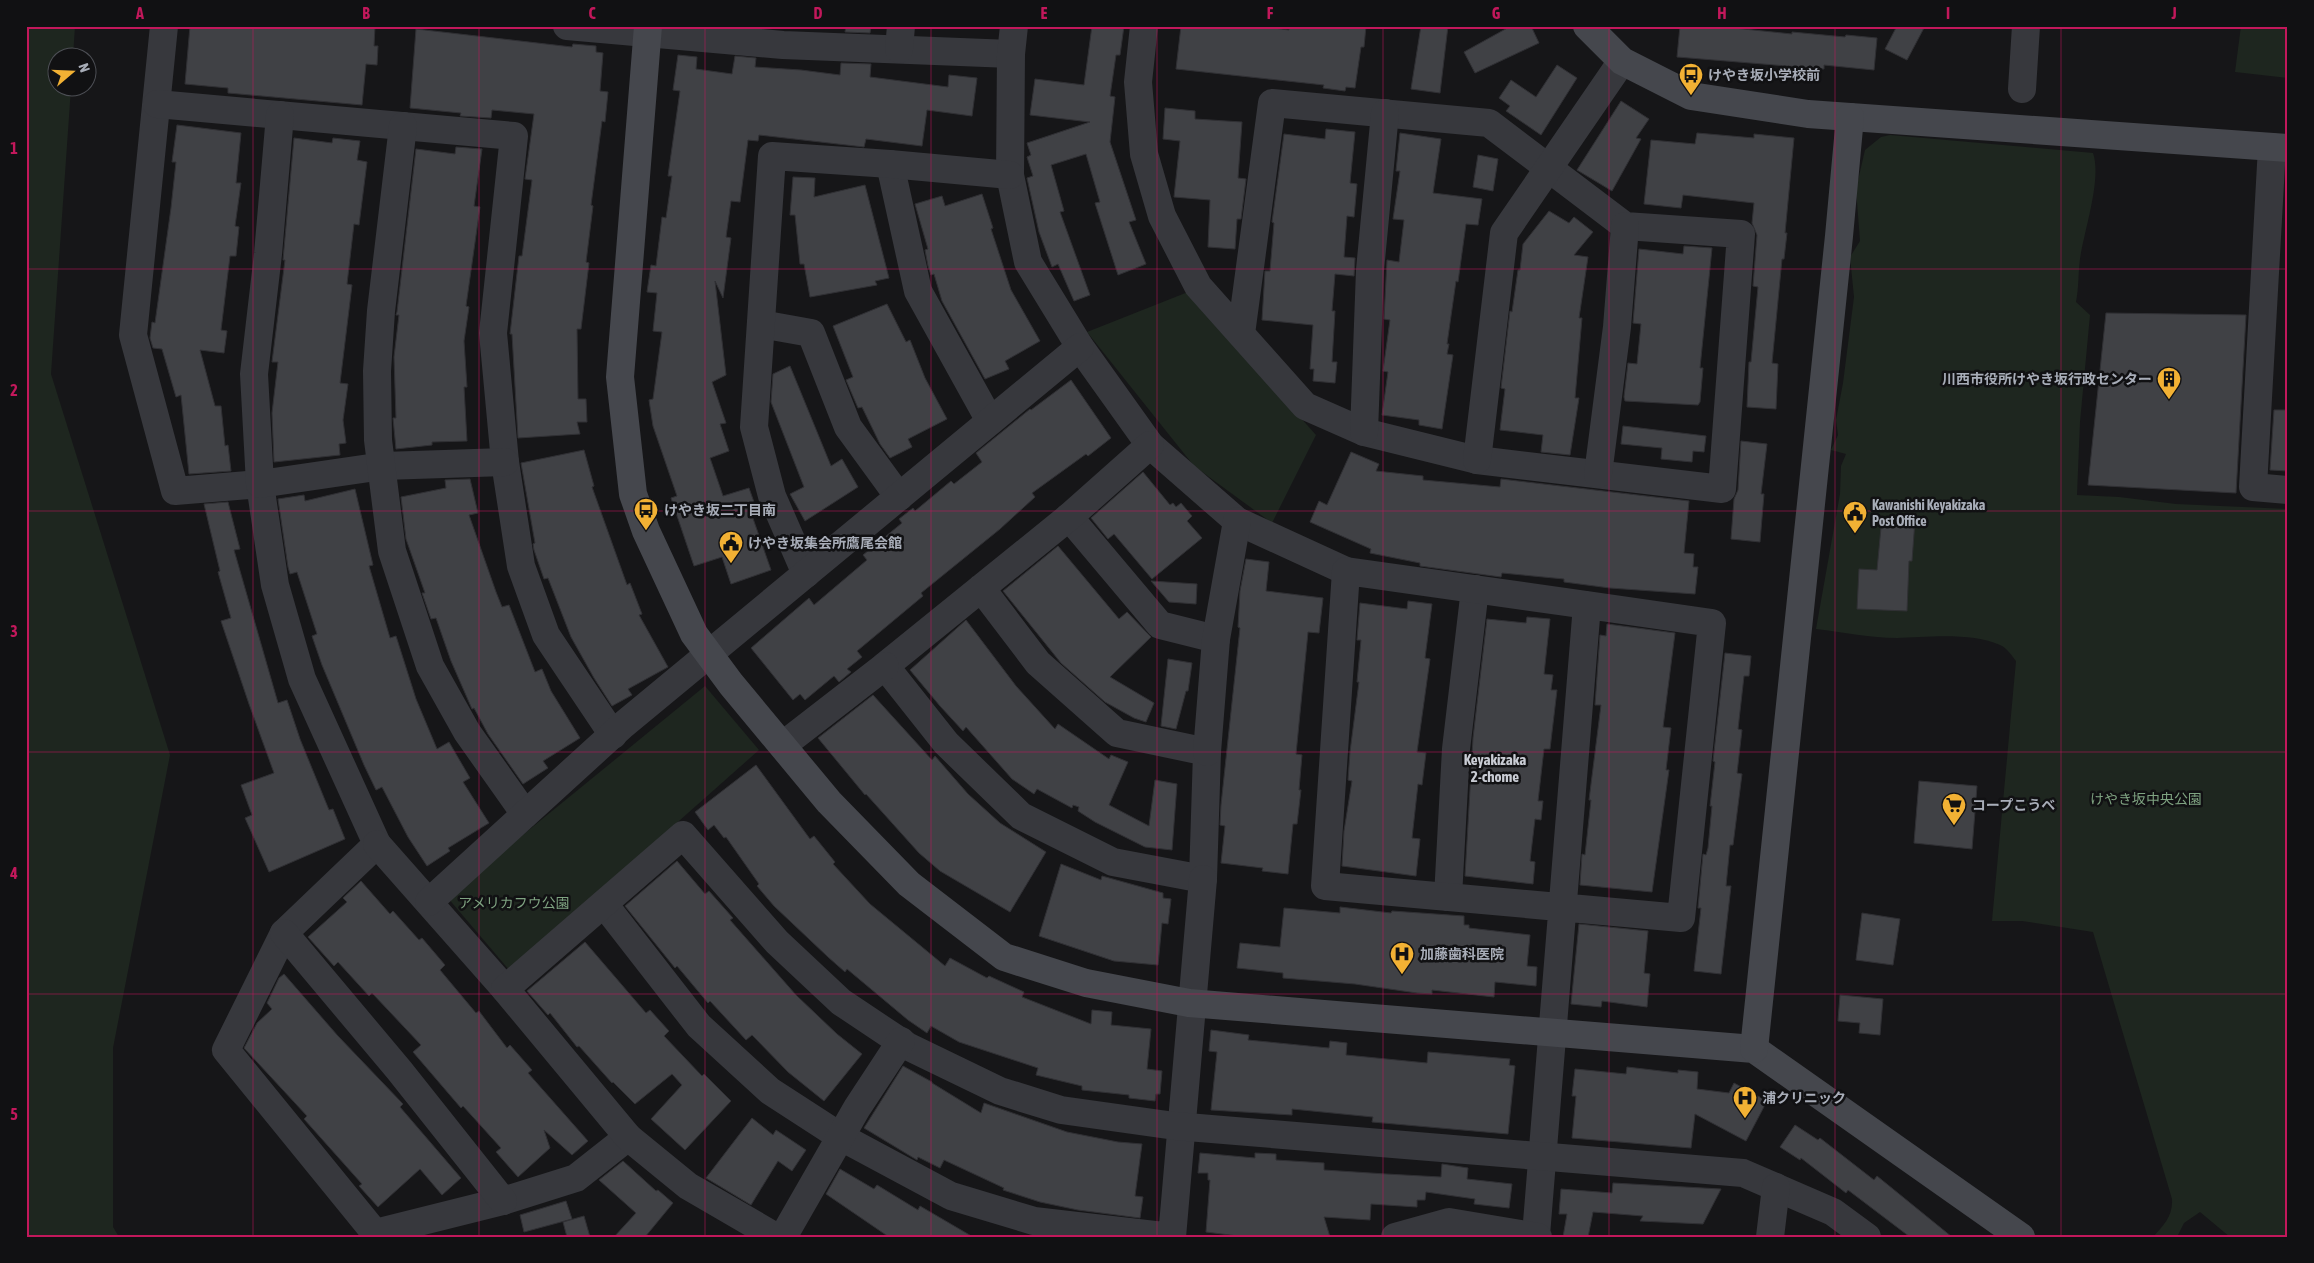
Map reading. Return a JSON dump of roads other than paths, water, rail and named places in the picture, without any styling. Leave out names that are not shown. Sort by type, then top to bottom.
[{"type":"street","points":[[164,26],[133,335],[175,491],[260,484],[382,466],[505,462]]},
{"type":"street","points":[[567,26],[784,36],[900,38],[1011,54]]},
{"type":"street","points":[[1014,26],[1011,54],[1010,175],[1028,262],[1080,347],[1150,445],[1237,521],[1346,571],[1712,623],[1681,918],[1324,886],[1346,571]]},
{"type":"street","points":[[1144,26],[1138,82],[1144,154],[1162,216],[1198,286],[1305,406],[1364,432],[1477,460],[1722,489],[1740,234],[1625,226],[1489,123],[1272,103],[1241,334]]},
{"type":"street","points":[[1587,26],[1622,61],[1690,96],[1808,114],[2280,148],[2253,487],[2288,490]]},
{"type":"street","points":[[2022,89],[2026,26]]},
{"type":"street","points":[[648,30],[620,378],[633,494],[646,531],[694,634],[730,684],[829,802],[909,884],[1004,957],[1086,983],[1193,1003],[1754,1049],[2021,1237]]},
{"type":"street","points":[[1477,460],[1504,233],[1622,61]]},
{"type":"street","points":[[157,104],[514,136],[493,333],[505,462],[521,566],[546,635],[613,735]]},
{"type":"street","points":[[1364,432],[1370,270],[1385,113]]},
{"type":"street","points":[[280,115],[268,254],[254,374],[260,484],[275,584],[302,679],[377,844],[505,989],[628,1137],[688,1186],[776,1237]]},
{"type":"street","points":[[1754,1049],[1840,236],[1850,117]]},
{"type":"street","points":[[403,126],[381,311],[377,371],[378,440],[392,551],[430,666],[467,732],[525,814]]},
{"type":"street","points":[[806,574],[772,496],[754,427],[772,156],[1010,175]]},
{"type":"street","points":[[890,164],[918,291],[990,421]]},
{"type":"street","points":[[1598,474],[1617,327],[1625,226]]},
{"type":"street","points":[[761,324],[811,333],[848,427],[898,497]]},
{"type":"street","points":[[429,902],[613,735],[1080,347]]},
{"type":"street","points":[[783,745],[885,666],[1069,517],[1150,445]]},
{"type":"street","points":[[1069,517],[1160,625],[1216,639]]},
{"type":"street","points":[[604,904],[699,1026],[770,1091],[840,1137],[951,1196],[1034,1221],[1172,1237],[1203,879],[1207,752],[1216,639],[1237,521]]},
{"type":"street","points":[[981,588],[1038,663],[1117,733],[1207,752]]},
{"type":"street","points":[[1448,897],[1456,749],[1475,589]]},
{"type":"street","points":[[1396,1237],[1449,1222],[1537,1236],[1587,605]]},
{"type":"street","points":[[885,666],[946,743],[1021,816],[1113,862],[1203,879]]},
{"type":"street","points":[[505,989],[683,836],[777,942],[841,1002],[901,1041],[1000,1091],[1061,1110],[1182,1127],[1543,1155],[1744,1173],[1833,1212],[1867,1237]]},
{"type":"street","points":[[377,844],[284,933],[226,1050],[374,1233],[503,1201],[576,1178],[628,1137]]},
{"type":"street","points":[[284,933],[399,1070],[503,1201]]},
{"type":"street","points":[[783,1237],[840,1137],[901,1041]]},
{"type":"street","points":[[1770,1237],[1776,1187]]},
{"type":"place","name":"けやき坂小学校前","points":[[1691,96]]},
{"type":"place","name":"川西市役所けやき坂行政センター","points":[[2169,400]]},
{"type":"place","name":"けやき坂二丁目南","points":[[646,531]]},
{"type":"place","name":"Kawanishi Keyakizaka Post Office","points":[[1855,534]]},
{"type":"place","name":"けやき坂集会所鷹尾会館","points":[[731,564]]},
{"type":"place","name":"コープこうべ","points":[[1954,826]]},
{"type":"place","name":"加藤歯科医院","points":[[1402,975]]},
{"type":"place","name":"浦クリニック","points":[[1745,1119]]},
{"type":"district","name":"Keyakizaka 2-chome","points":[[1495,768]]},
{"type":"park label","name":"けやき坂中央公園","points":[[2146,799]]},
{"type":"park label","name":"アメリカフウ公園","points":[[514,903]]}]
